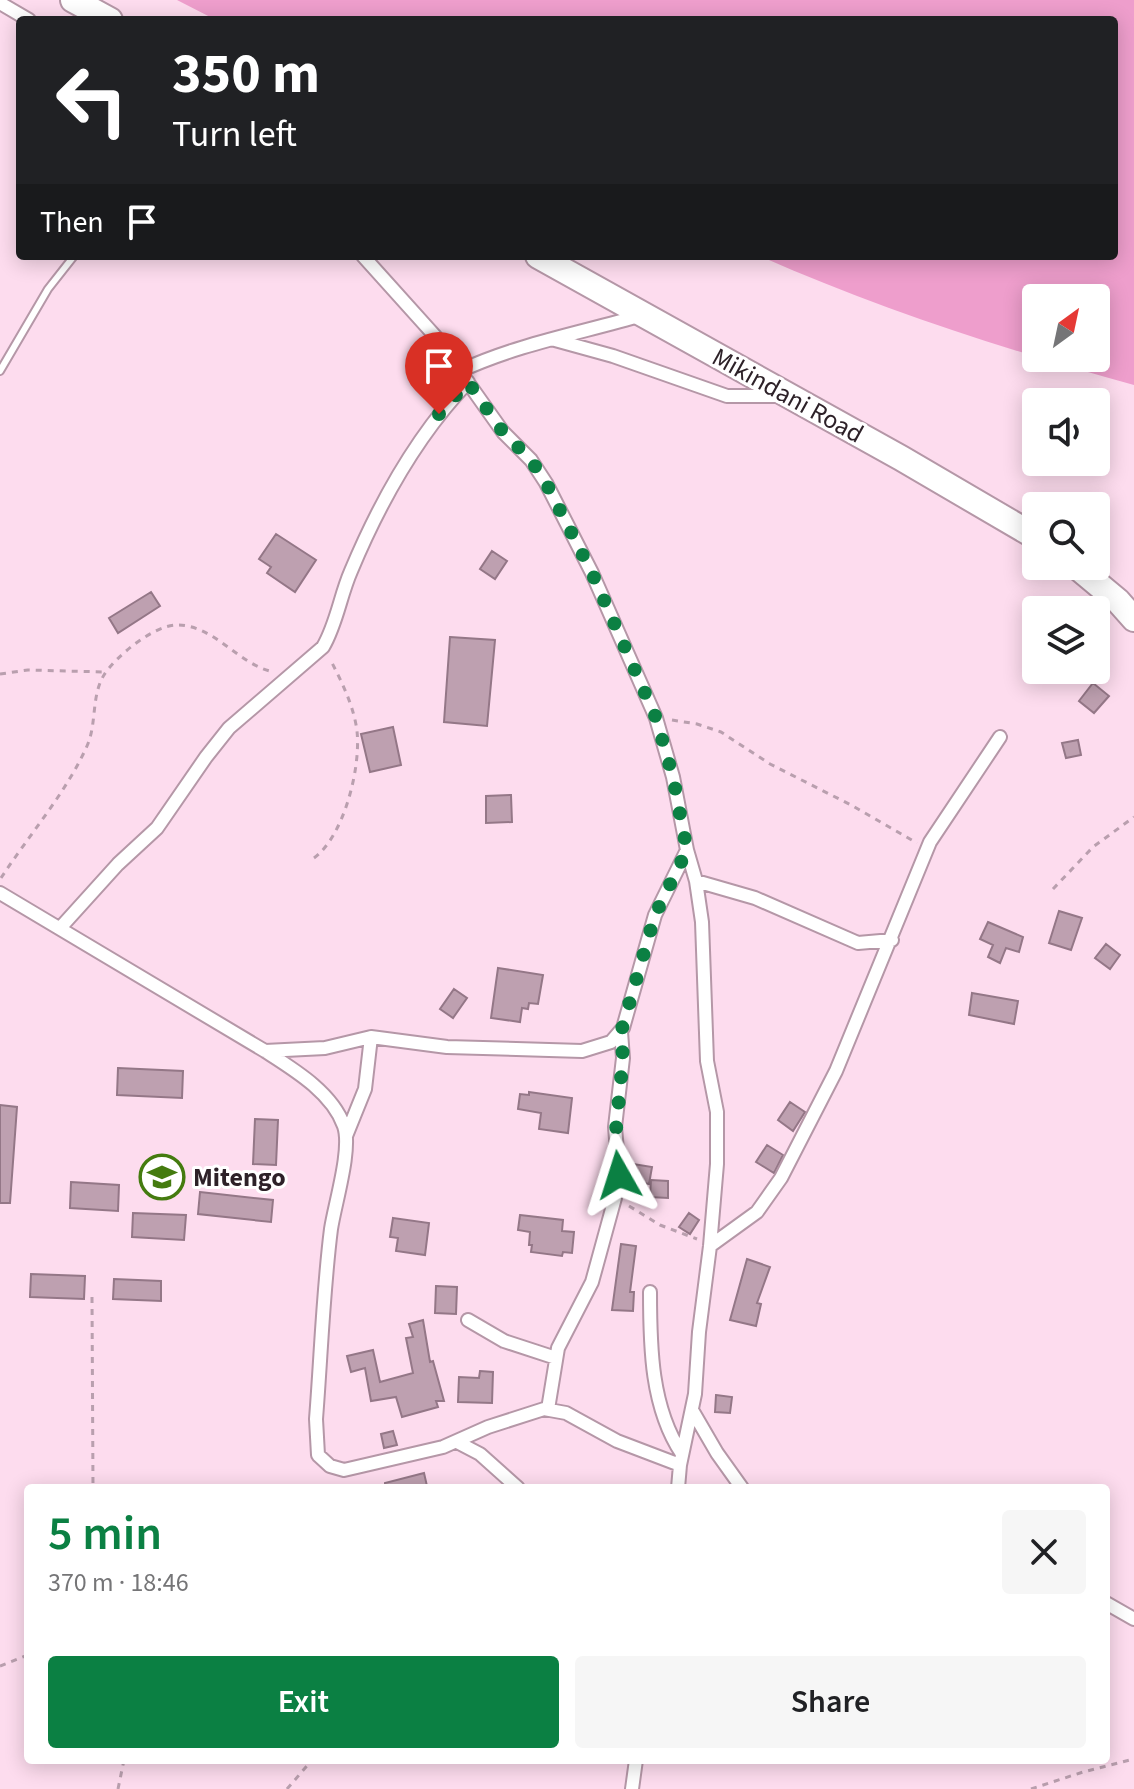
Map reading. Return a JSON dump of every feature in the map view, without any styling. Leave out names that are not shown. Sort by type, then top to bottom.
[{"type":"highway","points":[[73,0],[103,16]]},
{"type":"highway","name":"Mikindani Road","points":[[545,260],[1022,529]]},
{"type":"highway","points":[[1093,580],[1134,619]]},
{"type":"street","points":[[0,3],[22,16]]},
{"type":"street","points":[[367,260],[435,336],[503,432],[531,460],[552,494],[592,573],[656,718],[673,777],[702,922],[707,1061],[717,1112],[717,1164],[710,1246],[692,1410],[678,1484]]},
{"type":"street","points":[[61,927],[118,864],[157,828],[229,728],[323,647],[335,623],[344,587],[387,497],[423,435],[464,376],[523,345],[555,340],[642,315]]},
{"type":"street","points":[[555,340],[613,356],[727,396],[788,396]]},
{"type":"street","points":[[710,1246],[757,1212],[781,1178],[836,1071],[927,849],[1000,737]]},
{"type":"street","points":[[548,1409],[556,1358],[564,1332],[592,1282],[615,1198],[619,1175],[615,1140],[623,1058],[621,1032],[655,915],[687,850]]},
{"type":"street","points":[[696,881],[755,898],[858,943],[892,940]]},
{"type":"street","points":[[0,893],[292,1069],[324,1096],[337,1112],[346,1136]]},
{"type":"street","points":[[265,1051],[325,1048],[371,1037],[447,1047],[582,1051],[606,1045],[621,1032]]},
{"type":"street","points":[[371,1037],[365,1089],[346,1136],[331,1230],[316,1419],[318,1455],[330,1466],[344,1470],[457,1442],[524,1414],[548,1409],[566,1413],[617,1441],[681,1460]]},
{"type":"street","points":[[650,1292],[655,1378],[666,1427],[681,1460]]},
{"type":"street","points":[[468,1320],[504,1341],[556,1358]]},
{"type":"street","points":[[692,1410],[739,1484]]},
{"type":"street","points":[[457,1442],[480,1454],[514,1484]]},
{"type":"street","points":[[1110,1605],[1134,1619]]},
{"type":"street","points":[[632,1789],[635,1764]]},
{"type":"lane","points":[[0,371],[48,289],[71,260]]},
{"type":"path","points":[[0,880],[87,746],[99,689],[106,672],[149,632],[165,626],[191,627],[216,638],[260,668],[271,672],[298,671]]},
{"type":"path","points":[[314,858],[327,849],[349,802],[357,732],[352,709],[323,647]]},
{"type":"path","points":[[0,674],[28,670],[106,672]]},
{"type":"path","points":[[656,718],[697,724],[721,732],[770,764],[851,805],[927,849]]},
{"type":"path","points":[[1053,889],[1093,847],[1134,817]]},
{"type":"path","points":[[615,1198],[660,1225],[710,1246]]},
{"type":"path","points":[[92,1297],[93,1484]]},
{"type":"path","points":[[0,1666],[24,1657]]},
{"type":"path","points":[[1031,1789],[1134,1759]]},
{"type":"path","points":[[118,1789],[123,1764]]},
{"type":"path","points":[[287,1789],[309,1764]]},
{"type":"shaded area","points":[[177,0],[1134,0],[1134,385],[1089,372],[1110,372],[1110,284],[1022,284],[1022,352],[898,311],[769,260],[1118,260],[1118,16],[208,16]]},
{"type":"building","points":[[276,534],[316,560],[295,592],[267,573],[271,567],[259,559]]},
{"type":"building","points":[[492,551],[507,561],[495,579],[480,569]]},
{"type":"building","points":[[151,592],[160,606],[118,633],[109,618]]},
{"type":"building","points":[[450,637],[495,640],[487,726],[444,722]]},
{"type":"building","points":[[1092,684],[1109,696],[1094,713],[1079,701]]},
{"type":"building","points":[[393,727],[401,765],[370,772],[361,734]]},
{"type":"building","points":[[1078,740],[1081,755],[1066,758],[1062,743]]},
{"type":"building","points":[[511,795],[512,822],[486,823],[486,796]]},
{"type":"building","points":[[1059,911],[1082,918],[1071,950],[1049,943]]},
{"type":"building","points":[[988,922],[1023,937],[1019,952],[1006,948],[1000,963],[988,957],[993,945],[980,939]]},
{"type":"building","points":[[1106,944],[1120,955],[1110,969],[1095,958]]},
{"type":"building","points":[[498,968],[543,975],[538,1004],[529,1003],[528,1009],[522,1008],[520,1022],[491,1018]]},
{"type":"building","points":[[454,989],[467,998],[453,1018],[440,1009]]},
{"type":"building","points":[[972,993],[1018,1001],[1014,1024],[969,1015]]},
{"type":"building","points":[[118,1068],[183,1071],[182,1098],[117,1095]]},
{"type":"building","points":[[529,1092],[572,1098],[568,1133],[539,1129],[541,1113],[518,1109],[520,1094],[529,1095]]},
{"type":"building","points":[[790,1102],[805,1112],[793,1131],[778,1120]]},
{"type":"building","points":[[0,1105],[17,1107],[10,1203],[0,1203]]},
{"type":"building","points":[[255,1119],[278,1120],[276,1165],[253,1164]]},
{"type":"building","points":[[767,1145],[783,1155],[774,1173],[756,1162]]},
{"type":"building","points":[[627,1163],[652,1167],[649,1184],[627,1180]]},
{"type":"building","points":[[651,1180],[668,1181],[668,1198],[650,1197]]},
{"type":"building","points":[[71,1182],[119,1185],[118,1211],[70,1208]]},
{"type":"building","points":[[200,1192],[273,1200],[271,1222],[198,1214]]},
{"type":"building","points":[[133,1213],[186,1215],[184,1240],[132,1237]]},
{"type":"building","points":[[689,1213],[699,1220],[690,1234],[679,1227]]},
{"type":"building","points":[[520,1215],[563,1220],[562,1231],[574,1232],[572,1253],[563,1252],[562,1256],[531,1252],[530,1232],[518,1230]]},
{"type":"building","points":[[393,1218],[429,1223],[425,1255],[396,1251],[398,1238],[390,1237]]},
{"type":"building","points":[[621,1244],[636,1246],[630,1292],[634,1292],[633,1311],[612,1310]]},
{"type":"building","points":[[747,1259],[770,1267],[757,1303],[761,1304],[756,1326],[730,1320]]},
{"type":"building","points":[[31,1274],[85,1276],[84,1299],[30,1297]]},
{"type":"building","points":[[114,1279],[161,1281],[161,1301],[113,1299]]},
{"type":"building","points":[[436,1286],[457,1287],[456,1314],[435,1313]]},
{"type":"building","points":[[423,1320],[430,1362],[433,1361],[444,1401],[436,1401],[438,1407],[402,1417],[396,1397],[371,1401],[365,1368],[351,1372],[347,1356],[373,1350],[380,1382],[413,1373],[406,1338],[413,1337],[409,1324]]},
{"type":"building","points":[[480,1371],[493,1372],[492,1403],[458,1402],[459,1377],[479,1378]]},
{"type":"building","points":[[716,1395],[732,1397],[730,1413],[715,1412]]},
{"type":"building","points":[[393,1431],[397,1445],[384,1448],[381,1434]]},
{"type":"building","points":[[424,1473],[427,1484],[385,1484]]},
{"type":"place","name":"Mitengo","points":[[162,1177]]},
{"type":"route","points":[[439,414],[468,382],[503,432],[531,460],[546,483],[592,573],[656,718],[673,777],[687,850],[655,915],[621,1032],[623,1058],[615,1127],[619,1175]]}]
